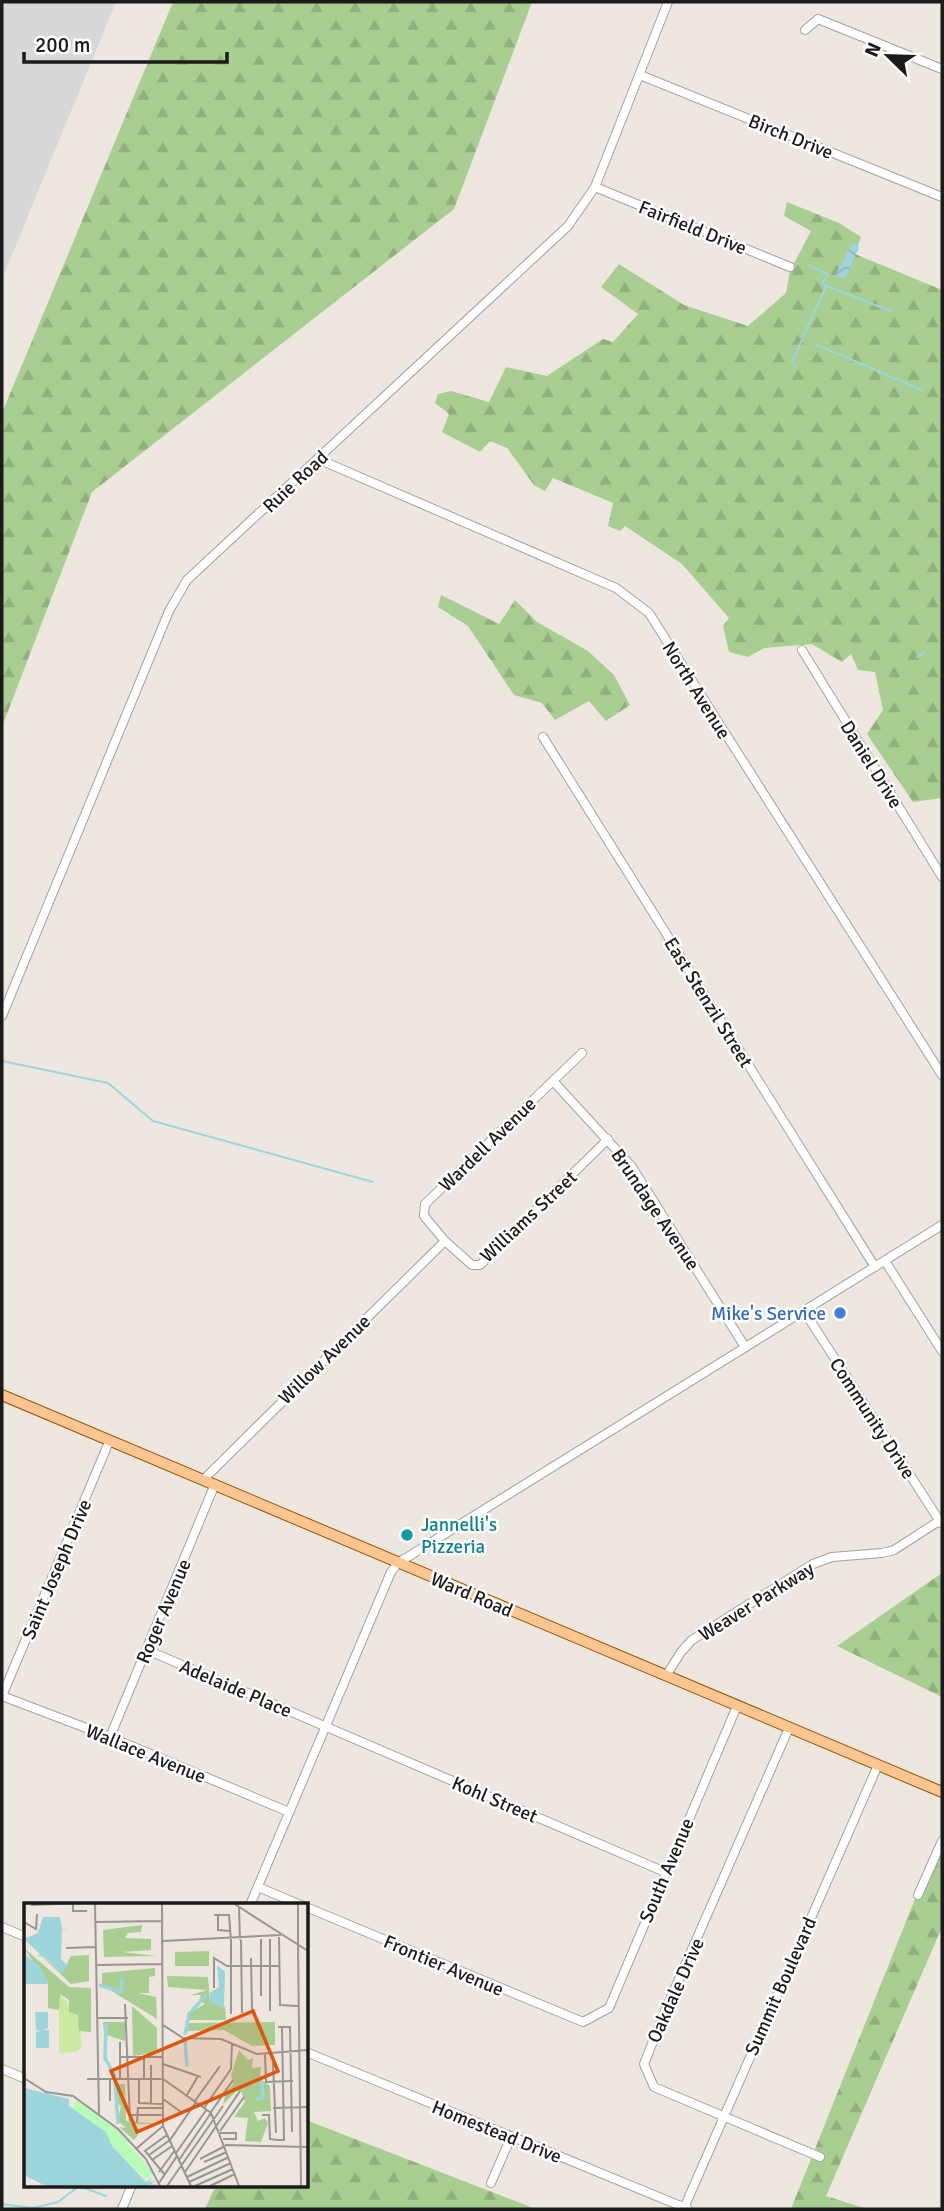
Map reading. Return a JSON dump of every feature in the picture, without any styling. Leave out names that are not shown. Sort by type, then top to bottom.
[{"type":"main road","name":"Ward Road","points":[[2,1395],[942,1792]]},
{"type":"street","name":"Ruie Road","points":[[2,1016],[169,611],[187,580],[568,226],[595,187],[668,2]]},
{"type":"street","points":[[805,30],[817,19],[942,69]]},
{"type":"street","name":"Birch Drive","points":[[640,75],[942,197]]},
{"type":"street","name":"Fairfield Drive","points":[[595,187],[790,267]]},
{"type":"street","name":"North Avenue","points":[[318,459],[616,588],[649,613],[942,1075]]},
{"type":"street","name":"Daniel Drive","points":[[802,650],[942,877]]},
{"type":"street","name":"East Stenzil Street","points":[[543,737],[875,1267]]},
{"type":"street","name":"Wardell Avenue","points":[[445,1241],[424,1216],[425,1203],[582,1053]]},
{"type":"street","name":"Brundage Avenue","points":[[553,1081],[632,1167],[745,1348]]},
{"type":"street","name":"Williams Street","points":[[445,1241],[471,1265],[480,1265],[608,1139]]},
{"type":"street","points":[[251,1903],[391,1572],[398,1563],[942,1225]]},
{"type":"street","name":"Willow Avenue","points":[[204,1479],[445,1241]]},
{"type":"street","points":[[885,1261],[942,1351]]},
{"type":"street","name":"Community Drive","points":[[804,1311],[941,1523]]},
{"type":"street","name":"Saint Joseph Drive","points":[[2,1696],[109,1442]]},
{"type":"street","name":"Roger Avenue","points":[[110,1737],[215,1484]]},
{"type":"street","name":"Weaver Parkway","points":[[666,1676],[692,1640],[813,1564],[832,1556],[894,1550],[941,1523]]},
{"type":"street","name":"Adelaide Place","points":[[147,1650],[325,1727]]},
{"type":"street","name":"Wallace Avenue","points":[[2,1696],[110,1737],[289,1812]]},
{"type":"street","name":"South Avenue","points":[[583,2022],[609,2008],[737,1706]]},
{"type":"street","name":"Kohl Street","points":[[325,1727],[665,1872]]},
{"type":"street","name":"Oakdale Drive","points":[[789,1728],[644,2064],[654,2087],[820,2157]]},
{"type":"street","name":"Summit Boulevard","points":[[686,2208],[723,2116],[878,1765]]},
{"type":"street","points":[[918,1895],[942,1841]]},
{"type":"street","points":[[258,1887],[296,1903]]},
{"type":"street","name":"Frontier Avenue","points":[[308,1908],[583,2022]]},
{"type":"street","points":[[2,1927],[24,1936]]},
{"type":"street","name":"Homestead Drive","points":[[308,2053],[686,2208]]},
{"type":"street","points":[[2,2069],[24,2078]]},
{"type":"street","points":[[491,2183],[511,2137]]},
{"type":"street","points":[[122,2209],[132,2186]]},
{"type":"shaded area","points":[[2,2],[116,2],[2,279]]},
{"type":"green space","points":[[173,2],[532,2],[454,209],[92,492],[2,727],[2,413]]},
{"type":"green space","points":[[787,202],[839,223],[861,237],[855,254],[942,290],[942,798],[913,802],[867,734],[883,710],[875,672],[858,670],[851,654],[842,662],[812,644],[764,648],[748,657],[729,652],[723,626],[729,618],[682,564],[625,526],[620,531],[608,526],[613,503],[553,478],[545,491],[534,485],[507,448],[490,441],[480,452],[442,432],[449,414],[435,403],[438,394],[451,391],[489,402],[506,367],[547,376],[603,339],[613,342],[638,314],[601,287],[619,264],[684,305],[748,326],[786,293],[790,271],[811,231],[784,216]]},
{"type":"green space","points":[[441,595],[499,624],[515,600],[537,622],[588,651],[614,675],[630,705],[606,721],[589,701],[555,720],[542,703],[514,695],[468,626],[438,607]]},
{"type":"green space","points":[[942,1573],[942,1697],[837,1646]]},
{"type":"green space","points":[[933,1854],[942,1856],[942,1927],[826,2196],[867,2209],[791,2209]]},
{"type":"green space","points":[[308,2121],[536,2209],[205,2209],[216,2186],[308,2186]]},
{"type":"water","points":[[856,243],[859,248],[846,277],[841,279],[836,274],[852,244]]},
{"type":"waterway","points":[[809,265],[828,275],[822,284],[890,311]]},
{"type":"waterway","points":[[795,366],[792,362],[826,286]]},
{"type":"waterway","points":[[815,344],[922,390]]},
{"type":"waterway","points":[[917,657],[925,652]]},
{"type":"waterway","points":[[2,1061],[108,1083],[153,1121],[373,1182]]},
{"type":"waterway","points":[[2,2204],[33,2208],[58,2202],[79,2186],[106,2196]]},
{"type":"place","name":"Mike's Service","points":[[840,1313]]},
{"type":"place","name":"Jannelli's Pizzeria","points":[[407,1535]]}]
